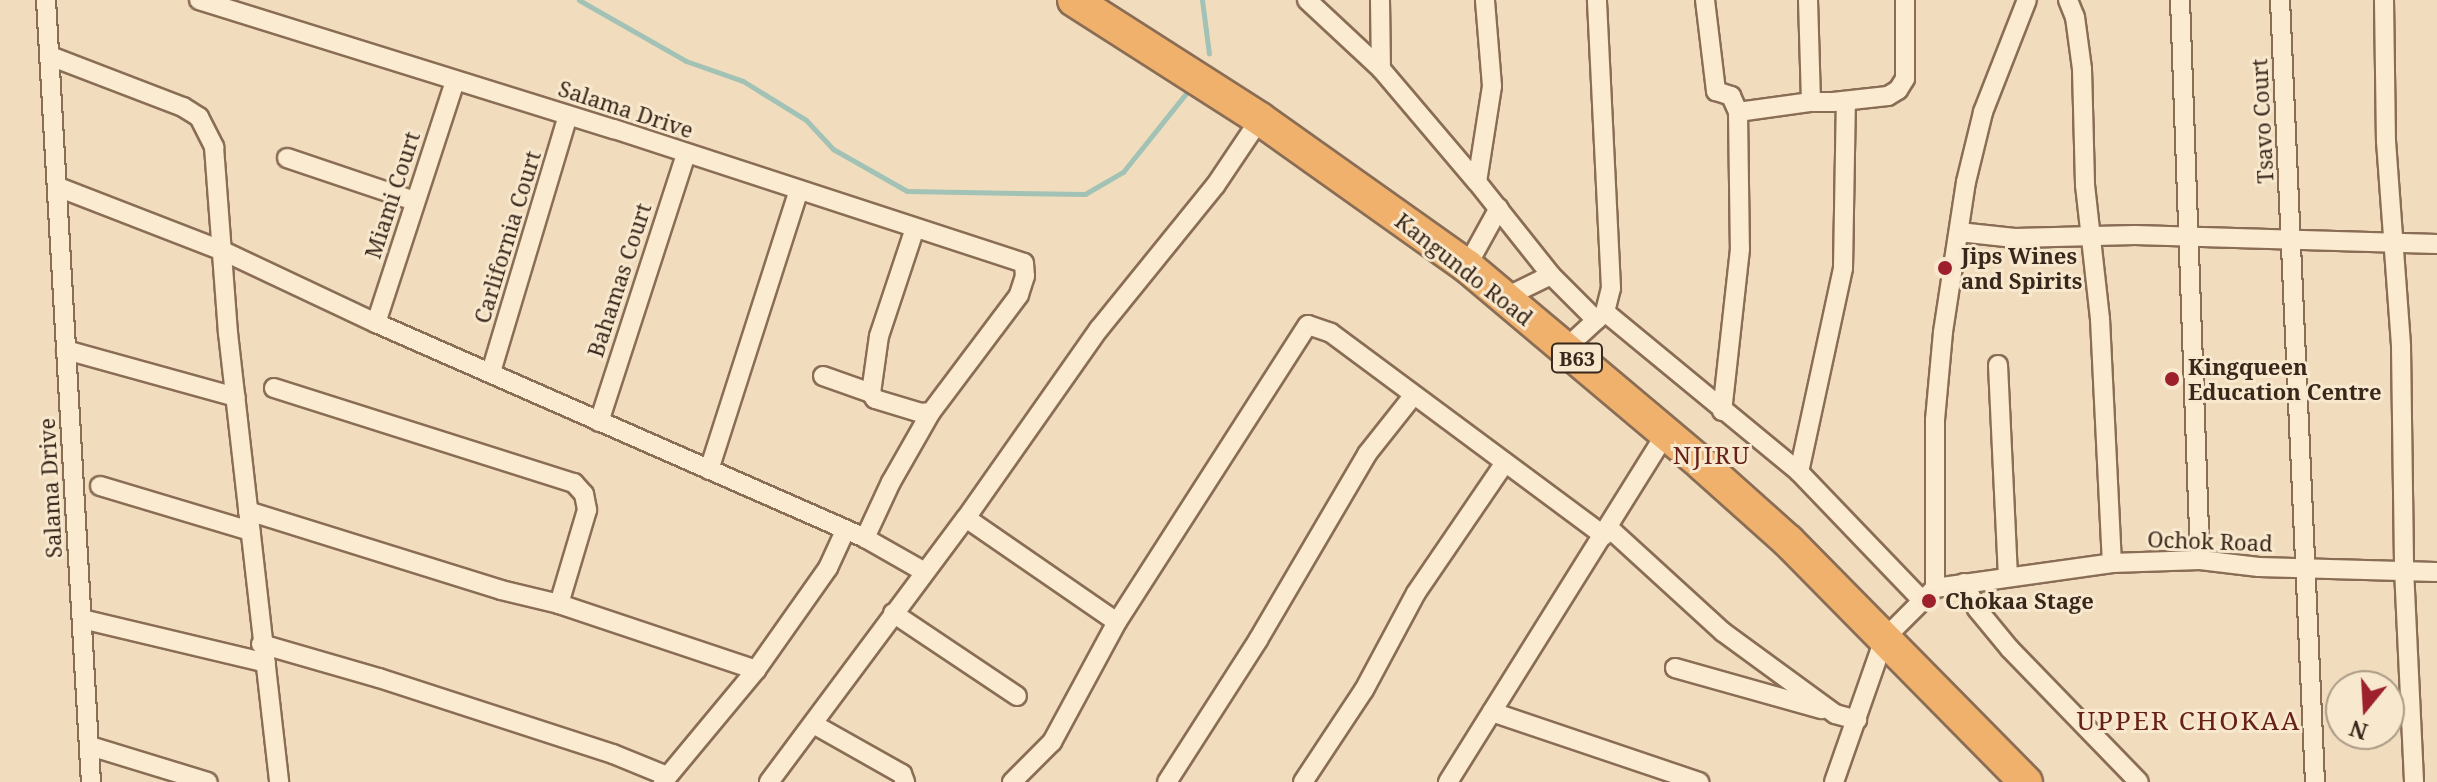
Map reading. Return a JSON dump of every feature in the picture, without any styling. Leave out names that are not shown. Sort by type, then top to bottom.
[{"type":"highway","name":"Kangundo Road","points":[[1074,0],[1260,119],[1467,266],[1666,433],[1788,541],[2026,782]]},
{"type":"street","name":"Salama Drive","points":[[46,0],[91,782]]},
{"type":"street","name":"Salama Drive","points":[[199,0],[1016,258],[1024,263],[1025,276],[1019,295],[931,412]]},
{"type":"street","points":[[1307,0],[1381,69],[1499,208],[1551,275],[1799,472],[1928,594]]},
{"type":"street","points":[[1380,0],[1381,69]]},
{"type":"street","points":[[1477,182],[1492,86],[1485,0]]},
{"type":"street","points":[[1566,348],[1600,316],[1611,288],[1597,0]]},
{"type":"street","points":[[1705,0],[1716,91],[1731,96],[1738,112],[1740,249],[1722,411]]},
{"type":"street","points":[[1808,0],[1811,102]]},
{"type":"street","points":[[1738,112],[1811,102],[1846,102],[1888,96],[1898,90],[1905,79],[1905,0]]},
{"type":"street","points":[[1834,782],[1884,639],[1928,594],[1935,420],[1943,332],[1966,182],[1983,112],[2027,0]]},
{"type":"street","points":[[2068,0],[2082,69],[2089,236],[2100,319],[2112,563]]},
{"type":"street","points":[[2180,0],[2200,560]]},
{"type":"street","name":"Tsavo Court","points":[[2280,0],[2303,568],[2315,782]]},
{"type":"street","points":[[2384,0],[2392,243],[2401,347],[2404,569],[2414,782]]},
{"type":"street","points":[[50,56],[183,107],[199,117],[214,147],[263,654],[282,781]]},
{"type":"street","name":"Miami Court","points":[[376,323],[455,81]]},
{"type":"street","points":[[1799,472],[1843,268],[1846,102]]},
{"type":"street","name":"Carlifornia Court","points":[[491,372],[568,116]]},
{"type":"street","points":[[769,782],[815,725],[923,571],[966,518],[1099,329],[1215,186],[1260,119]]},
{"type":"street","name":"Bahamas Court","points":[[599,422],[686,154]]},
{"type":"street","points":[[287,158],[415,201]]},
{"type":"street","points":[[58,187],[223,251],[376,323],[865,538],[923,571]]},
{"type":"street","points":[[709,470],[799,190]]},
{"type":"street","points":[[1467,266],[1499,208]]},
{"type":"street","points":[[871,393],[879,336],[915,228]]},
{"type":"street","points":[[1959,232],[2015,238],[2188,237],[2437,244]]},
{"type":"street","points":[[1504,298],[1551,275]]},
{"type":"street","points":[[1012,782],[1052,742],[1117,622],[1308,325],[1331,333],[1504,464],[1606,532],[1723,632],[1835,714]]},
{"type":"street","points":[[66,350],[236,397]]},
{"type":"street","points":[[1998,365],[2008,575]]},
{"type":"street","points":[[823,376],[871,393],[875,399],[921,413],[931,412]]},
{"type":"street","points":[[274,388],[574,483],[584,494],[587,510],[559,604]]},
{"type":"street","points":[[1167,782],[1258,640],[1367,454],[1413,396]]},
{"type":"street","points":[[865,538],[891,482],[931,412]]},
{"type":"street","points":[[1448,782],[1666,433]]},
{"type":"street","points":[[1303,782],[1364,690],[1416,593],[1504,464]]},
{"type":"street","points":[[100,486],[250,531]]},
{"type":"street","points":[[248,511],[501,590],[559,604],[756,670]]},
{"type":"street","points":[[966,518],[1117,622]]},
{"type":"street","points":[[82,619],[379,678],[613,754],[665,779],[756,670],[828,568],[845,531]]},
{"type":"street","name":"Ochok Road","points":[[1928,594],[2008,575],[2112,563],[2200,560],[2303,568],[2437,572]]},
{"type":"street","points":[[1964,583],[1977,609],[2010,649],[2139,782]]},
{"type":"street","points":[[893,613],[1017,696]]},
{"type":"street","points":[[1675,668],[1756,688],[1857,720]]},
{"type":"street","points":[[1492,712],[1699,782]]},
{"type":"street","points":[[815,725],[902,774],[905,782]]},
{"type":"street","points":[[90,746],[208,782]]},
{"type":"waterway","points":[[579,0],[686,61],[743,81],[806,120],[833,149],[907,191],[1085,194],[1123,172],[1192,86]]},
{"type":"waterway","points":[[1202,0],[1209,54]]},
{"type":"place","name":"Jips Wines and Spirits","points":[[1945,268]]},
{"type":"place","name":"Kingqueen Education Centre","points":[[2172,379]]},
{"type":"place","name":"Chokaa Stage","points":[[1929,601]]},
{"type":"district","name":"NJIRU","points":[[1712,455]]},
{"type":"district","name":"UPPER CHOKAA","points":[[2189,721]]}]
